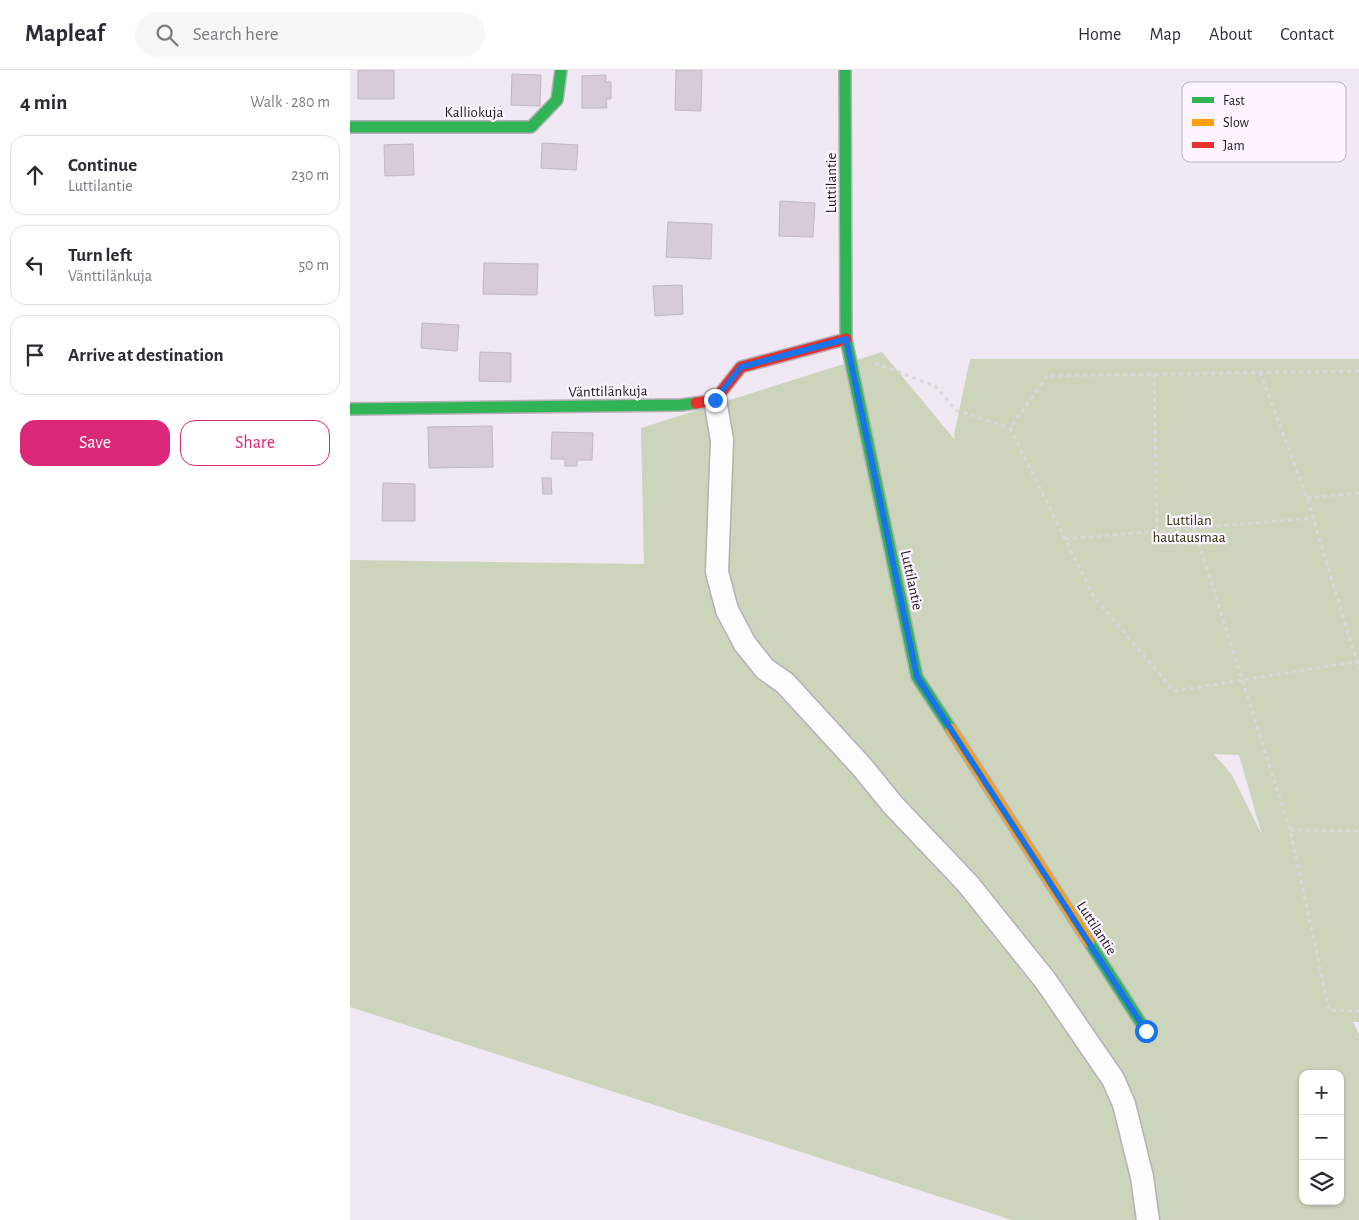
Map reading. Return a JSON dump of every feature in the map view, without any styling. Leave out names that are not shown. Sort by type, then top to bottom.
[{"type":"street","name":"Kalliokuja","points":[[350,127],[531,126],[557,100],[561,70]]},
{"type":"street","name":"Luttilantie","points":[[845,70],[846,339],[917,677],[1146,1031]]},
{"type":"street","points":[[846,339],[741,367],[715,400],[722,448],[717,572],[727,610],[745,644],[765,669],[785,682],[862,767],[893,805],[968,884],[1045,980],[1113,1079],[1124,1104],[1142,1177],[1148,1220]]},
{"type":"street","name":"Vänttilänkuja","points":[[350,409],[681,405],[715,400]]},
{"type":"path","points":[[849,353],[935,386],[956,410],[1010,428],[1094,598],[1174,691],[1358,661]]},
{"type":"path","points":[[1010,428],[1047,376],[1359,371]]},
{"type":"path","points":[[1260,372],[1307,498],[1359,669]]},
{"type":"path","points":[[1154,374],[1157,531]]},
{"type":"path","points":[[1307,498],[1359,493]]},
{"type":"path","points":[[1065,539],[1313,518]]},
{"type":"path","points":[[1194,528],[1290,830],[1329,1010],[1359,1011]]},
{"type":"path","points":[[1290,830],[1359,832]]},
{"type":"green space","name":"Luttilan hautausmaa","points":[[882,352],[955,440],[954,435],[970,359],[1359,359],[1359,1022],[1353,1022],[1359,1034],[1359,1220],[1012,1220],[350,1007],[350,560],[644,564],[641,428]],"holes":[[[1214,754],[1239,755],[1262,835],[1232,775]]]},
{"type":"building","points":[[358,70],[394,70],[394,99],[358,99]]},
{"type":"building","points":[[676,70],[702,70],[701,111],[675,110]]},
{"type":"building","points":[[512,74],[541,75],[540,106],[511,105]]},
{"type":"building","points":[[606,75],[606,82],[611,82],[611,99],[606,99],[607,108],[582,108],[582,76]]},
{"type":"building","points":[[542,143],[578,145],[576,170],[541,168]]},
{"type":"building","points":[[413,144],[414,175],[385,176],[384,145]]},
{"type":"building","points":[[780,201],[815,203],[813,237],[779,236]]},
{"type":"building","points":[[668,222],[712,224],[711,259],[666,257]]},
{"type":"building","points":[[484,263],[538,264],[537,295],[483,294]]},
{"type":"building","points":[[682,285],[683,314],[655,316],[653,286]]},
{"type":"building","points":[[422,323],[459,325],[457,351],[421,348]]},
{"type":"building","points":[[480,352],[511,353],[511,382],[479,381]]},
{"type":"building","points":[[492,426],[493,467],[429,468],[428,427]]},
{"type":"building","points":[[552,432],[593,433],[592,460],[577,460],[577,466],[565,466],[565,459],[551,459]]},
{"type":"building","points":[[542,478],[551,478],[552,494],[543,494]]},
{"type":"building","points":[[383,483],[415,484],[415,521],[382,521]]},
{"type":"traffic: fast","points":[[350,127],[531,127],[557,100],[561,70]]},
{"type":"traffic: fast","points":[[845,70],[846,339],[917,677],[951,729]]},
{"type":"traffic: fast","points":[[350,409],[681,405],[696,403]]},
{"type":"traffic: fast","points":[[1089,942],[1146,1031]]},
{"type":"traffic: slow","points":[[951,729],[1089,942]]},
{"type":"traffic: jam","points":[[696,403],[715,400],[741,367],[846,339]]},
{"type":"route","points":[[715,400],[741,367],[846,339],[917,677],[1146,1031]]}]
